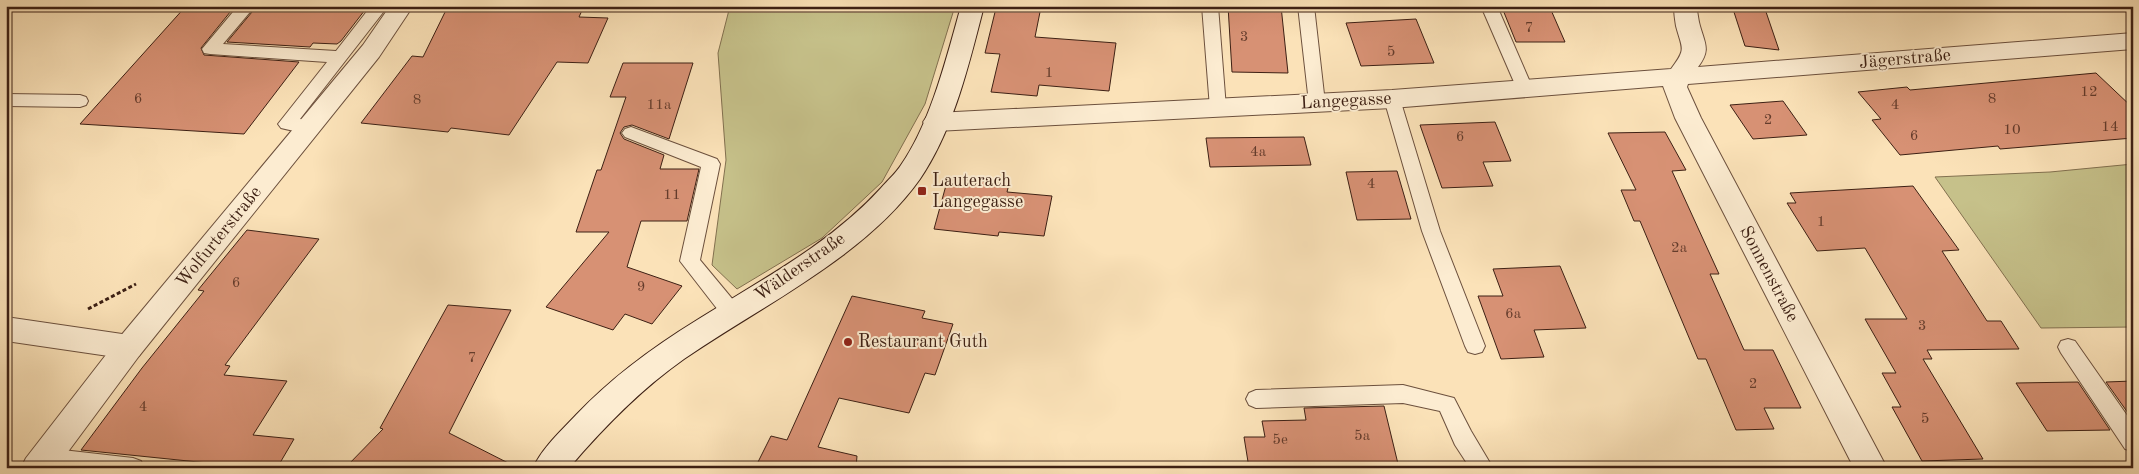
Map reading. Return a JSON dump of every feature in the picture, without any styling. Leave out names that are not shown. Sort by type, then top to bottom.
[{"type":"street","name":"Wolfurterstraße","points":[[41,463],[129,347],[371,51],[402,6]]},
{"type":"street","name":"Wälderstraße","points":[[549,468],[598,412],[639,376],[732,313],[810,264],[862,224],[909,174],[936,122],[956,67],[973,6]]},
{"type":"street","points":[[1677,78],[1692,58],[1695,44],[1688,26],[1685,6]]},
{"type":"street","name":"Jägerstraße","points":[[1677,78],[2133,41]]},
{"type":"street","name":"Langegasse","points":[[936,122],[1392,99],[1677,78]]},
{"type":"street","name":"Sonnenstraße","points":[[1677,78],[1675,87],[1688,118],[1871,468]]},
{"type":"street","points":[[6,329],[129,347]]},
{"type":"lane","points":[[247,6],[210,49],[341,57]]},
{"type":"lane","points":[[310,126],[288,124],[380,6]]},
{"type":"lane","points":[[1210,6],[1218,108]]},
{"type":"lane","points":[[1306,6],[1317,103]]},
{"type":"lane","points":[[1489,6],[1525,89]]},
{"type":"lane","points":[[1392,99],[1431,231],[1475,346]]},
{"type":"lane","points":[[6,100],[80,101]]},
{"type":"lane","points":[[631,133],[712,164],[690,261],[732,313]]},
{"type":"lane","points":[[2068,347],[2133,442]]},
{"type":"lane","points":[[1256,399],[1403,394],[1447,404],[1463,438],[1482,468]]},
{"type":"lane","points":[[41,463],[133,468]]},
{"type":"path","points":[[85,311],[139,283]]},
{"type":"shaded area","points":[[730,6],[955,6],[925,104],[882,182],[822,238],[737,289],[712,265],[726,160],[718,53]]},
{"type":"shaded area","points":[[2133,164],[2133,327],[2041,328],[1935,177],[2050,172]]},
{"type":"building","points":[[186,6],[235,6],[201,48],[204,55],[299,62],[244,134],[80,124]]},
{"type":"building","points":[[257,6],[368,6],[337,44],[313,43],[310,47],[227,42]]},
{"type":"building","points":[[448,6],[584,6],[579,17],[608,18],[588,63],[557,62],[509,135],[451,128],[448,132],[361,123],[412,56],[423,57]]},
{"type":"building","points":[[1007,6],[1037,6],[1036,11],[1040,12],[1035,37],[1116,43],[1109,91],[1039,85],[1037,96],[991,92],[1000,54],[985,53],[996,8],[1006,9]]},
{"type":"building","points":[[1228,6],[1281,6],[1288,73],[1232,72]]},
{"type":"building","points":[[1732,6],[1764,6],[1779,50],[1745,46]]},
{"type":"building","points":[[1503,10],[1551,10],[1565,42],[1516,42]]},
{"type":"building","points":[[1416,19],[1434,63],[1361,66],[1346,23]]},
{"type":"building","points":[[623,63],[693,63],[669,139],[632,125],[624,127],[620,133],[624,139],[664,155],[660,169],[699,169],[687,221],[641,221],[627,267],[682,286],[652,324],[625,314],[613,330],[546,307],[609,232],[576,232],[597,170],[601,170],[626,97],[610,97]]},
{"type":"building","points":[[2096,73],[2133,108],[2133,138],[2000,149],[1998,146],[1900,155],[1872,120],[1881,119],[1858,92],[1907,87],[1910,90]]},
{"type":"building","points":[[1783,101],[1807,135],[1753,139],[1730,105]]},
{"type":"building","points":[[1495,122],[1511,161],[1483,162],[1493,186],[1442,188],[1420,125]]},
{"type":"building","points":[[1665,132],[1686,170],[1672,171],[1719,274],[1710,274],[1744,350],[1773,350],[1801,408],[1764,408],[1774,429],[1736,430],[1706,359],[1698,359],[1640,221],[1634,221],[1621,190],[1636,190],[1608,133]]},
{"type":"building","points":[[1304,137],[1311,165],[1210,167],[1206,138]]},
{"type":"building","points":[[1397,171],[1411,219],[1357,220],[1346,172]]},
{"type":"building","points":[[948,178],[1009,184],[1007,192],[1052,196],[1044,236],[999,232],[998,236],[934,229]]},
{"type":"building","points":[[1913,186],[1959,250],[1942,251],[1987,321],[2001,321],[2019,349],[1927,350],[1932,359],[1923,359],[1983,459],[1922,461],[1892,407],[1901,407],[1882,373],[1896,373],[1865,319],[1907,319],[1865,248],[1817,251],[1787,203],[1796,203],[1790,193]]},
{"type":"building","points":[[247,230],[319,239],[225,365],[230,366],[224,375],[287,381],[253,435],[294,439],[277,468],[81,450],[142,368],[204,291],[198,290]]},
{"type":"building","points":[[1560,266],[1586,328],[1534,330],[1544,357],[1501,359],[1478,296],[1503,296],[1493,269]]},
{"type":"building","points":[[852,296],[925,311],[922,318],[953,324],[935,375],[925,373],[909,413],[839,398],[818,447],[857,456],[856,468],[755,468],[771,436],[787,440]]},
{"type":"building","points":[[448,305],[511,310],[449,433],[518,468],[345,468],[383,429],[380,428]]},
{"type":"building","points":[[2133,381],[2133,420],[2106,382]]},
{"type":"building","points":[[2078,382],[2110,430],[2047,431],[2016,383]]},
{"type":"building","points":[[1384,406],[1399,468],[1249,468],[1244,437],[1265,437],[1262,421],[1306,420],[1304,408]]},
{"type":"place","name":"Lauterach Langegasse","points":[[922,191]]},
{"type":"place","name":"Restaurant Guth","points":[[848,342]]}]
